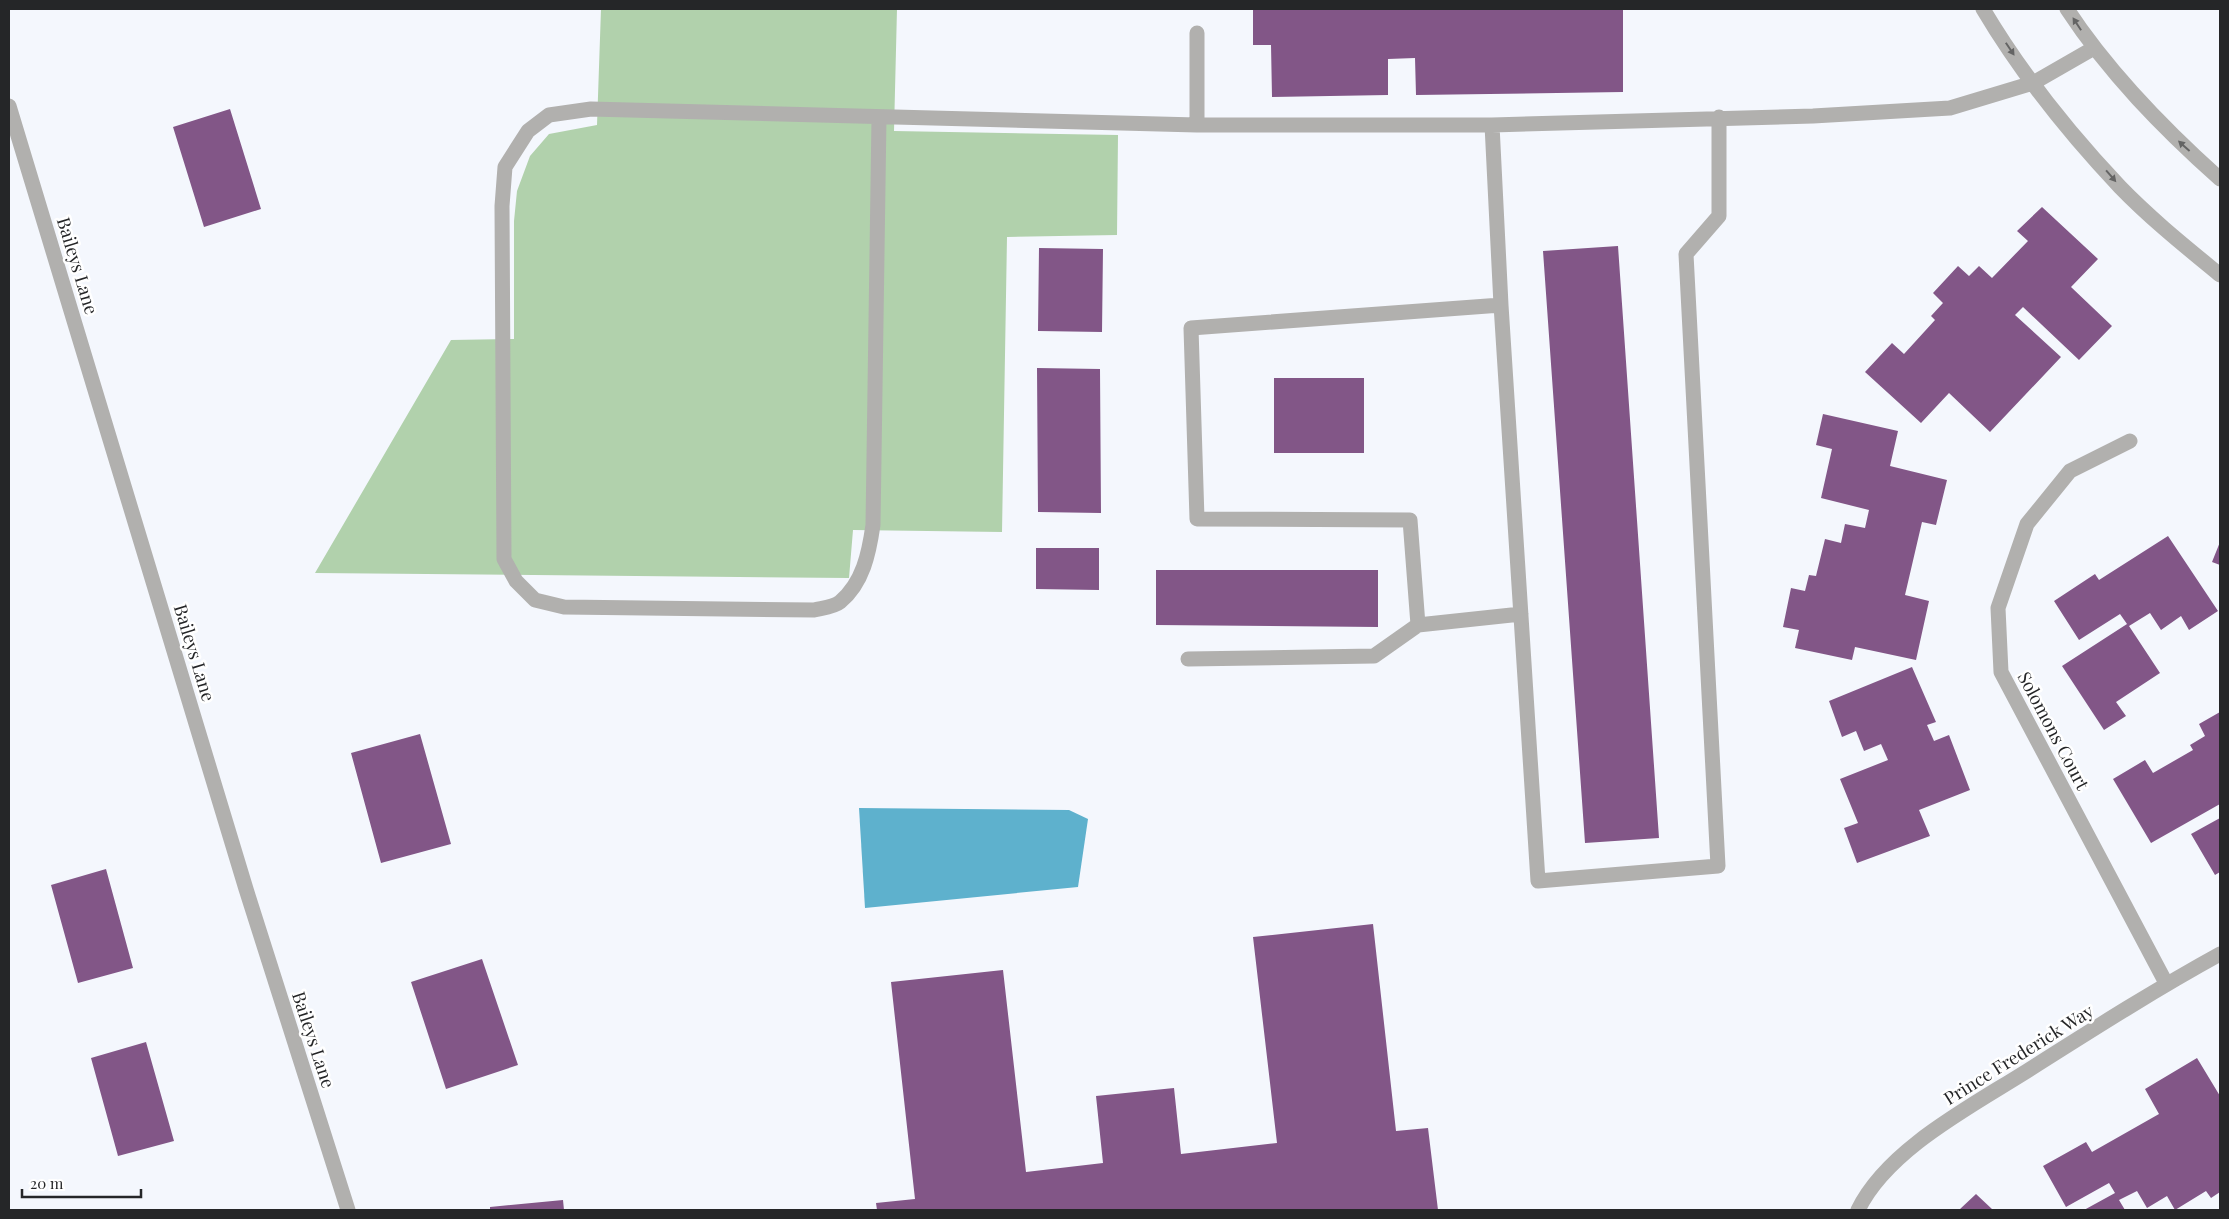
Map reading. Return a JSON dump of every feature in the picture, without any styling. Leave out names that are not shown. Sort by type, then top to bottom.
[{"type":"street","points":[[1983,9],[2033,83],[2058,116],[2120,187],[2220,275]]},
{"type":"street","points":[[2067,9],[2113,72],[2176,140],[2220,179]]},
{"type":"street","points":[[1197,33],[1197,125]]},
{"type":"street","points":[[879,117],[874,525],[868,557],[856,583],[839,604],[814,610],[564,607],[535,600],[516,581],[504,558],[502,206],[505,167],[528,131],[549,115],[591,109],[1197,125],[1492,125],[1719,117],[1813,116],[1950,108],[2033,83],[2094,48]]},
{"type":"street","name":"Baileys Lane","points":[[9,106],[246,889],[348,1210]]},
{"type":"street","points":[[1492,125],[1501,305],[1538,881],[1718,866],[1686,254],[1719,216],[1719,117]]},
{"type":"street","points":[[1418,625],[1410,520],[1197,519],[1191,328],[1501,305]]},
{"type":"street","name":"Solomons Court","points":[[2130,441],[2070,471],[2027,524],[1998,608],[2001,672],[2166,983]]},
{"type":"street","points":[[1188,658],[1374,656],[1418,625],[1521,614]]},
{"type":"street","name":"Prince Frederick Way","points":[[1858,1210],[1868,1191],[1918,1141],[2166,983],[2220,954]]},
{"type":"green space","points":[[601,9],[897,9],[894,131],[1118,135],[1117,235],[1007,237],[1002,532],[853,530],[849,578],[315,573],[451,340],[514,339],[514,221],[517,191],[530,156],[549,134],[597,125]]},
{"type":"water","points":[[859,808],[1069,810],[1088,819],[1078,887],[865,908]]},
{"type":"building","points":[[1253,9],[1623,9],[1623,92],[1416,95],[1415,58],[1388,59],[1388,95],[1272,97],[1271,45],[1253,45]]},
{"type":"building","points":[[230,109],[261,209],[204,227],[173,127]]},
{"type":"building","points":[[2042,207],[2098,259],[2071,287],[2112,326],[2079,360],[2023,307],[2015,315],[2061,357],[1990,432],[1949,393],[1921,423],[1865,372],[1892,343],[1904,354],[1935,320],[1931,316],[1943,303],[1933,293],[1958,266],[1969,276],[1979,266],[1992,278],[2028,241],[2017,231]]},
{"type":"building","points":[[1618,246],[1659,838],[1585,843],[1543,251]]},
{"type":"building","points":[[1039,248],[1103,249],[1102,332],[1038,331]]},
{"type":"building","points":[[1037,368],[1100,369],[1101,513],[1038,512]]},
{"type":"building","points":[[1274,378],[1364,378],[1364,453],[1274,453]]},
{"type":"building","points":[[1823,414],[1898,431],[1890,466],[1947,480],[1936,525],[1922,522],[1905,595],[1929,601],[1916,660],[1855,647],[1852,660],[1795,648],[1799,630],[1783,627],[1791,588],[1805,591],[1809,575],[1816,576],[1825,539],[1841,543],[1845,524],[1865,528],[1869,510],[1821,498],[1832,449],[1816,445]]},
{"type":"building","points":[[2168,536],[2218,611],[2189,630],[2181,616],[2161,630],[2150,613],[2129,626],[2160,673],[2116,702],[2126,716],[2104,730],[2062,666],[2127,624],[2120,614],[2079,640],[2054,601],[2095,574],[2099,580]]},
{"type":"building","points":[[2220,542],[2220,565],[2212,562]]},
{"type":"building","points":[[1036,548],[1099,548],[1099,590],[1036,589]]},
{"type":"building","points":[[1156,570],[1378,570],[1378,627],[1156,625]]},
{"type":"building","points":[[1912,667],[1936,722],[1927,725],[1934,741],[1949,735],[1970,790],[1919,810],[1930,836],[1857,863],[1844,828],[1858,823],[1840,779],[1888,760],[1881,744],[1864,751],[1856,731],[1842,737],[1829,701]]},
{"type":"building","points":[[2220,712],[2220,804],[2151,843],[2113,779],[2145,760],[2153,773],[2193,750],[2190,745],[2205,736],[2199,724]]},
{"type":"building","points":[[420,734],[451,844],[381,863],[351,753]]},
{"type":"building","points":[[2220,818],[2220,872],[2215,875],[2191,834]]},
{"type":"building","points":[[106,869],[133,968],[78,983],[51,885]]},
{"type":"building","points":[[1373,924],[1396,1131],[1428,1128],[1438,1210],[877,1210],[876,1203],[915,1199],[891,982],[1003,970],[1026,1172],[1103,1163],[1096,1096],[1174,1088],[1181,1154],[1277,1143],[1253,937]]},
{"type":"building","points":[[482,959],[518,1065],[446,1089],[411,982]]},
{"type":"building","points":[[146,1042],[174,1141],[118,1156],[91,1058]]},
{"type":"building","points":[[2197,1058],[2220,1096],[2220,1192],[2211,1198],[2206,1191],[2175,1210],[2167,1196],[2147,1208],[2137,1191],[2119,1200],[2125,1210],[2084,1210],[2115,1193],[2109,1183],[2066,1207],[2043,1166],[2086,1142],[2092,1152],[2159,1114],[2145,1089]]},
{"type":"building","points":[[1976,1194],[1993,1210],[1959,1210]]},
{"type":"building","points":[[563,1200],[564,1210],[490,1210],[490,1207]]}]
